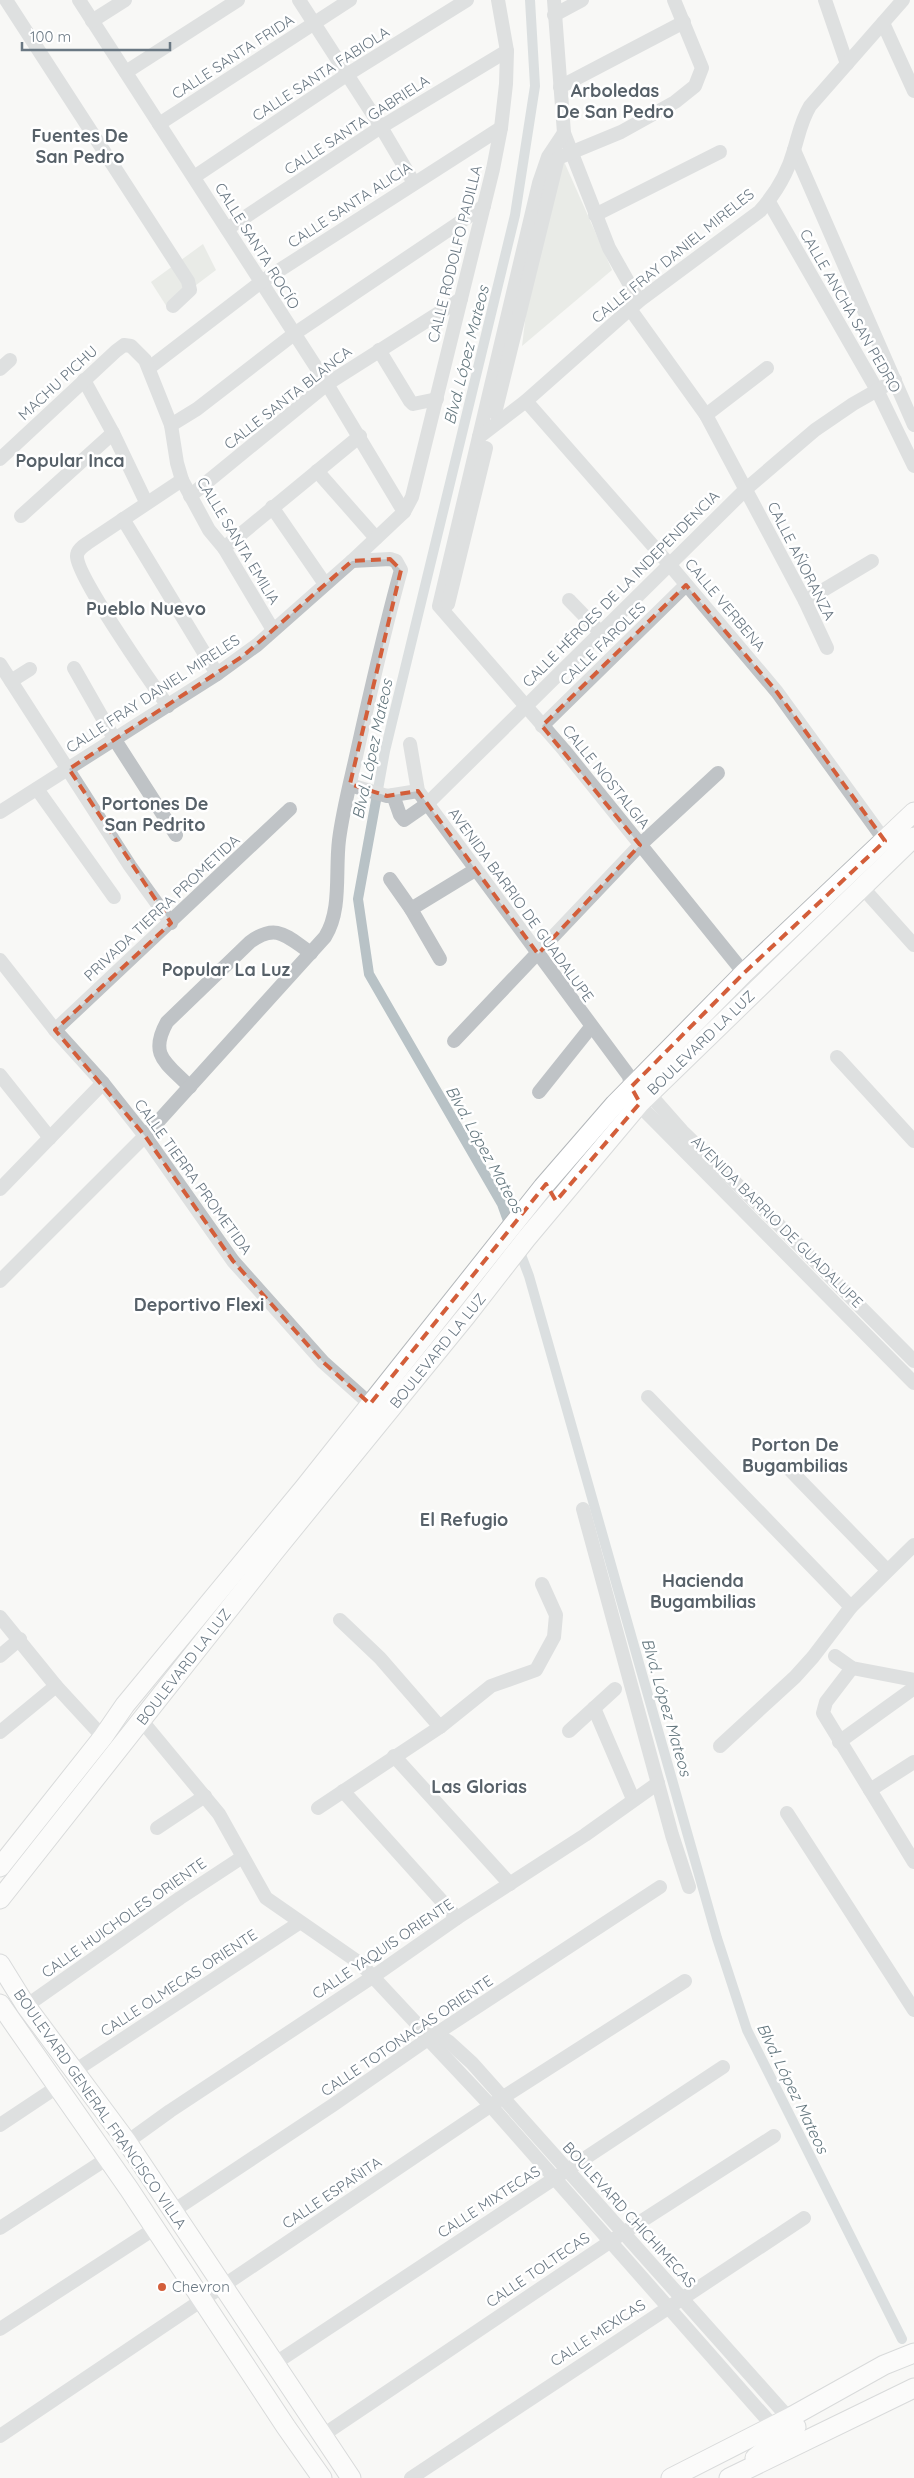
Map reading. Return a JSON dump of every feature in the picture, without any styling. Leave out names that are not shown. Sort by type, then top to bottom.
[{"type":"main road","name":"BOULEVARD LA LUZ","points":[[0,1866],[103,1737],[125,1705],[192,1626],[543,1187],[744,973],[914,812]]},
{"type":"main road","name":"BOULEVARD LA LUZ","points":[[0,1911],[5,1893],[274,1552],[509,1261],[556,1201],[637,1088],[914,837]]},
{"type":"main road","points":[[543,1187],[552,1193],[556,1201]]},
{"type":"main road","name":"BOULEVARD GENERAL FRANCISCO VILLA","points":[[0,1964],[5,1976],[26,2006],[76,2070],[127,2142],[222,2288],[351,2478]]},
{"type":"main road","name":"BOULEVARD GENERAL FRANCISCO VILLA","points":[[3,2015],[108,2158],[322,2478]]},
{"type":"main road","points":[[129,2189],[155,2211],[200,2281],[208,2286],[222,2288]]},
{"type":"main road","points":[[737,2474],[789,2433],[884,2366],[914,2353]]},
{"type":"main road","points":[[670,2478],[789,2433],[911,2392]]},
{"type":"street","points":[[6,0],[188,281],[190,290],[173,306]]},
{"type":"street","name":"CALLE SANTA ROCÍO","points":[[79,0],[327,384],[404,512]]},
{"type":"street","points":[[92,21],[125,0]]},
{"type":"street","points":[[126,72],[238,0]]},
{"type":"street","points":[[299,0],[348,74],[414,183]]},
{"type":"street","name":"CALLE SANTA FRIDA","points":[[159,124],[350,0]]},
{"type":"street","name":"CALLE SANTA FABIOLA","points":[[194,177],[348,74],[466,0]]},
{"type":"street","name":"CALLE RODOLFO PADILLA","points":[[404,512],[412,497],[437,399],[484,206],[500,128],[506,84],[507,51],[498,0]]},
{"type":"street","points":[[554,0],[564,133],[595,215],[634,305]]},
{"type":"street","points":[[554,15],[582,0]]},
{"type":"street","points":[[442,610],[491,428],[555,163],[561,155],[620,132],[674,102],[696,86],[702,68],[674,0]]},
{"type":"street","points":[[825,0],[847,64]]},
{"type":"street","name":"CALLE FRAY DANIEL MIRELES","points":[[479,437],[526,401],[634,305],[748,222],[768,202],[794,150],[802,119],[810,106],[903,0]]},
{"type":"street","points":[[560,87],[684,22]]},
{"type":"street","points":[[883,23],[914,91]]},
{"type":"street","name":"CALLE SANTA GABRIELA","points":[[227,229],[381,127],[507,51]]},
{"type":"street","name":"CALLE SANTA ALICIA","points":[[149,368],[261,282],[500,128]]},
{"type":"street","points":[[442,610],[479,437],[539,183],[548,157],[564,133]]},
{"type":"street","name":"CALLE ANCHA SAN PEDRO","points":[[794,150],[914,425]]},
{"type":"street","points":[[595,215],[720,152]]},
{"type":"street","name":"CALLE ANCHA SAN PEDRO","points":[[768,202],[878,390],[914,466]]},
{"type":"street","points":[[172,425],[197,409],[294,334],[484,206]]},
{"type":"street","name":"CALLE SANTA BLANCA","points":[[190,496],[327,384],[461,299]]},
{"type":"street","name":"CALLE AÑORANZA","points":[[634,305],[706,415],[805,602],[827,648]]},
{"type":"street","name":"CALLE SANTA EMILIA","points":[[116,351],[124,345],[131,346],[145,360],[172,425],[176,464],[182,480],[209,530],[224,548],[273,630]]},
{"type":"street","points":[[379,350],[410,401],[414,404],[437,399]]},
{"type":"street","name":"MACHU PICHU","points":[[0,459],[116,351]]},
{"type":"street","points":[[706,415],[767,368]]},
{"type":"street","points":[[84,380],[113,433],[146,502]]},
{"type":"street","name":"CALLE HÉROES DE LA INDEPENDENCIA","points":[[390,795],[404,820],[427,804],[746,489],[815,430],[853,404],[895,380]]},
{"type":"street","name":"CALLE VERBENA","points":[[526,401],[669,564],[777,692],[885,841]]},
{"type":"street","points":[[22,516],[113,433]]},
{"type":"street","points":[[224,548],[360,436]]},
{"type":"street","points":[[317,470],[376,538]]},
{"type":"street","points":[[168,706],[128,649],[79,565],[78,552],[89,542],[146,502],[182,480]]},
{"type":"street","points":[[272,507],[325,584]]},
{"type":"street","name":"CALLE FRAY DANIEL MIRELES","points":[[0,812],[217,674],[273,630],[352,561],[404,512]]},
{"type":"street","points":[[123,519],[217,674]]},
{"type":"street","points":[[0,1280],[145,1136],[311,953],[332,927],[335,914],[339,840],[353,786],[376,661],[401,570],[396,561],[390,559],[352,561]]},
{"type":"street","points":[[805,602],[872,561]]},
{"type":"street","name":"CALLE FAROLES","points":[[542,726],[686,585]]},
{"type":"street","points":[[569,600],[601,633]]},
{"type":"street","name":"CALLE NOSTALGIA","points":[[442,610],[524,707],[564,750],[744,973]]},
{"type":"street","points":[[0,664],[135,873],[171,922]]},
{"type":"street","points":[[74,668],[115,740],[176,835]]},
{"type":"street","points":[[10,681],[30,669]]},
{"type":"street","name":"AVENIDA BARRIO DE GUADALUPE","points":[[410,744],[418,791],[637,1088],[914,1361]]},
{"type":"street","points":[[454,1042],[640,845],[718,773]]},
{"type":"street","points":[[353,786],[390,795],[418,791]]},
{"type":"street","points":[[37,789],[114,897]]},
{"type":"street","name":"PRIVADA TIERRA PROMETIDA","points":[[55,1030],[290,810]]},
{"type":"street","points":[[411,909],[475,870]]},
{"type":"street","points":[[390,879],[411,909],[440,959]]},
{"type":"street","points":[[862,886],[914,945]]},
{"type":"street","points":[[190,1087],[164,1059],[159,1050],[159,1036],[167,1022],[250,942],[262,933],[278,932],[311,953]]},
{"type":"street","name":"CALLE TIERRA PROMETIDA","points":[[0,960],[55,1030],[103,1083],[145,1136],[233,1261],[323,1362],[370,1404]]},
{"type":"street","points":[[539,1092],[591,1027]]},
{"type":"street","points":[[837,1057],[914,1141]]},
{"type":"street","points":[[0,1075],[50,1138]]},
{"type":"street","points":[[0,1189],[103,1083]]},
{"type":"street","name":"AVENIDA BARRIO DE GUADALUPE","points":[[637,1088],[649,1116],[914,1382]]},
{"type":"street","points":[[648,1397],[852,1607]]},
{"type":"street","points":[[789,1469],[887,1570]]},
{"type":"street","points":[[583,1510],[658,1784],[689,1887]]},
{"type":"street","points":[[720,1746],[805,1667],[852,1607],[914,1545]]},
{"type":"street","points":[[318,1808],[440,1727],[490,1686],[536,1670],[554,1637],[556,1616],[542,1584]]},
{"type":"street","points":[[0,1617],[20,1639],[56,1686],[103,1737]]},
{"type":"street","points":[[340,1620],[380,1658],[440,1727]]},
{"type":"street","points":[[0,1656],[20,1639]]},
{"type":"street","points":[[835,1656],[852,1668],[914,1680]]},
{"type":"street","points":[[852,1668],[823,1706],[823,1713],[870,1790],[909,1842],[914,1862]]},
{"type":"street","points":[[0,1732],[56,1686]]},
{"type":"street","points":[[839,1742],[914,1688]]},
{"type":"street","points":[[569,1730],[615,1689]]},
{"type":"street","points":[[594,1708],[634,1799]]},
{"type":"street","name":"BOULEVARD CHICHIMECAS","points":[[142,1721],[219,1814],[266,1898],[299,1923],[341,1950],[374,1976],[416,2023],[433,2036],[459,2050],[496,2102],[555,2178],[610,2242],[789,2433]]},
{"type":"street","points":[[394,1756],[510,1884]]},
{"type":"street","points":[[870,1790],[914,1762]]},
{"type":"street","name":"CALLE YAQUIS ORIENTE","points":[[127,2142],[170,2111],[374,1976],[457,1918],[585,1835],[658,1784]]},
{"type":"street","points":[[343,1791],[457,1918]]},
{"type":"street","points":[[157,1828],[205,1796]]},
{"type":"street","points":[[787,1813],[914,2010]]},
{"type":"street","name":"CALLE HUICHOLES ORIENTE","points":[[26,2006],[180,1898],[242,1858]]},
{"type":"street","name":"CALLE TOTONACAS ORIENTE","points":[[173,2211],[333,2106],[433,2036],[660,1887]]},
{"type":"street","name":"CALLE OLMECAS ORIENTE","points":[[76,2070],[299,1923]]},
{"type":"street","name":"CALLE ESPAÑITA","points":[[0,2436],[496,2102],[685,1981]]},
{"type":"street","name":"CALLE MIXTECAS","points":[[274,2364],[723,2067]]},
{"type":"street","points":[[0,2125],[57,2087]]},
{"type":"street","name":"BOULEVARD CHICHIMECAS","points":[[496,2102],[567,2171],[682,2298],[789,2433]]},
{"type":"street","name":"CALLE TOLTECAS","points":[[322,2435],[623,2233],[774,2136]]},
{"type":"street","points":[[0,2228],[108,2158]]},
{"type":"street","name":"CALLE MEXICAS","points":[[411,2478],[668,2306],[804,2218]]},
{"type":"street","points":[[0,2329],[154,2228]]},
{"type":"highlighted area","points":[[390,559],[401,570],[350,784],[387,796],[418,791],[538,954],[640,845],[542,726],[686,585],[777,692],[885,841],[744,973],[631,1087],[640,1103],[556,1201],[546,1184],[370,1404],[323,1362],[233,1261],[145,1136],[55,1030],[171,923],[69,769],[243,656],[352,561]]},
{"type":"shaded area","points":[[562,157],[612,270],[522,346],[533,256]]},
{"type":"shaded area","points":[[203,244],[216,270],[167,307],[151,282]]},
{"type":"waterway","name":"Blvd. López Mateos","points":[[511,1229],[502,1204],[369,974],[358,899],[385,751],[515,215],[535,86],[530,0]]},
{"type":"waterway","name":"Blvd. López Mateos","points":[[518,1247],[529,1276],[717,1938],[747,2030],[902,2339]]},
{"type":"place","name":"Chevron","points":[[162,2287]]},
{"type":"district","name":"Arboledas De San Pedro","points":[[615,101]]},
{"type":"district","name":"Fuentes De San Pedro","points":[[80,146]]},
{"type":"district","name":"Popular Inca","points":[[70,461]]},
{"type":"district","name":"Pueblo Nuevo","points":[[146,609]]},
{"type":"district","name":"Portones De San Pedrito","points":[[155,814]]},
{"type":"district","name":"Popular La Luz","points":[[226,970]]},
{"type":"district","name":"Deportivo Flexi","points":[[199,1305]]},
{"type":"district","name":"Porton De Bugambilias","points":[[795,1455]]},
{"type":"district","name":"El Refugio","points":[[464,1520]]},
{"type":"district","name":"Hacienda Bugambilias","points":[[703,1591]]},
{"type":"district","name":"Las Glorias","points":[[479,1787]]}]
